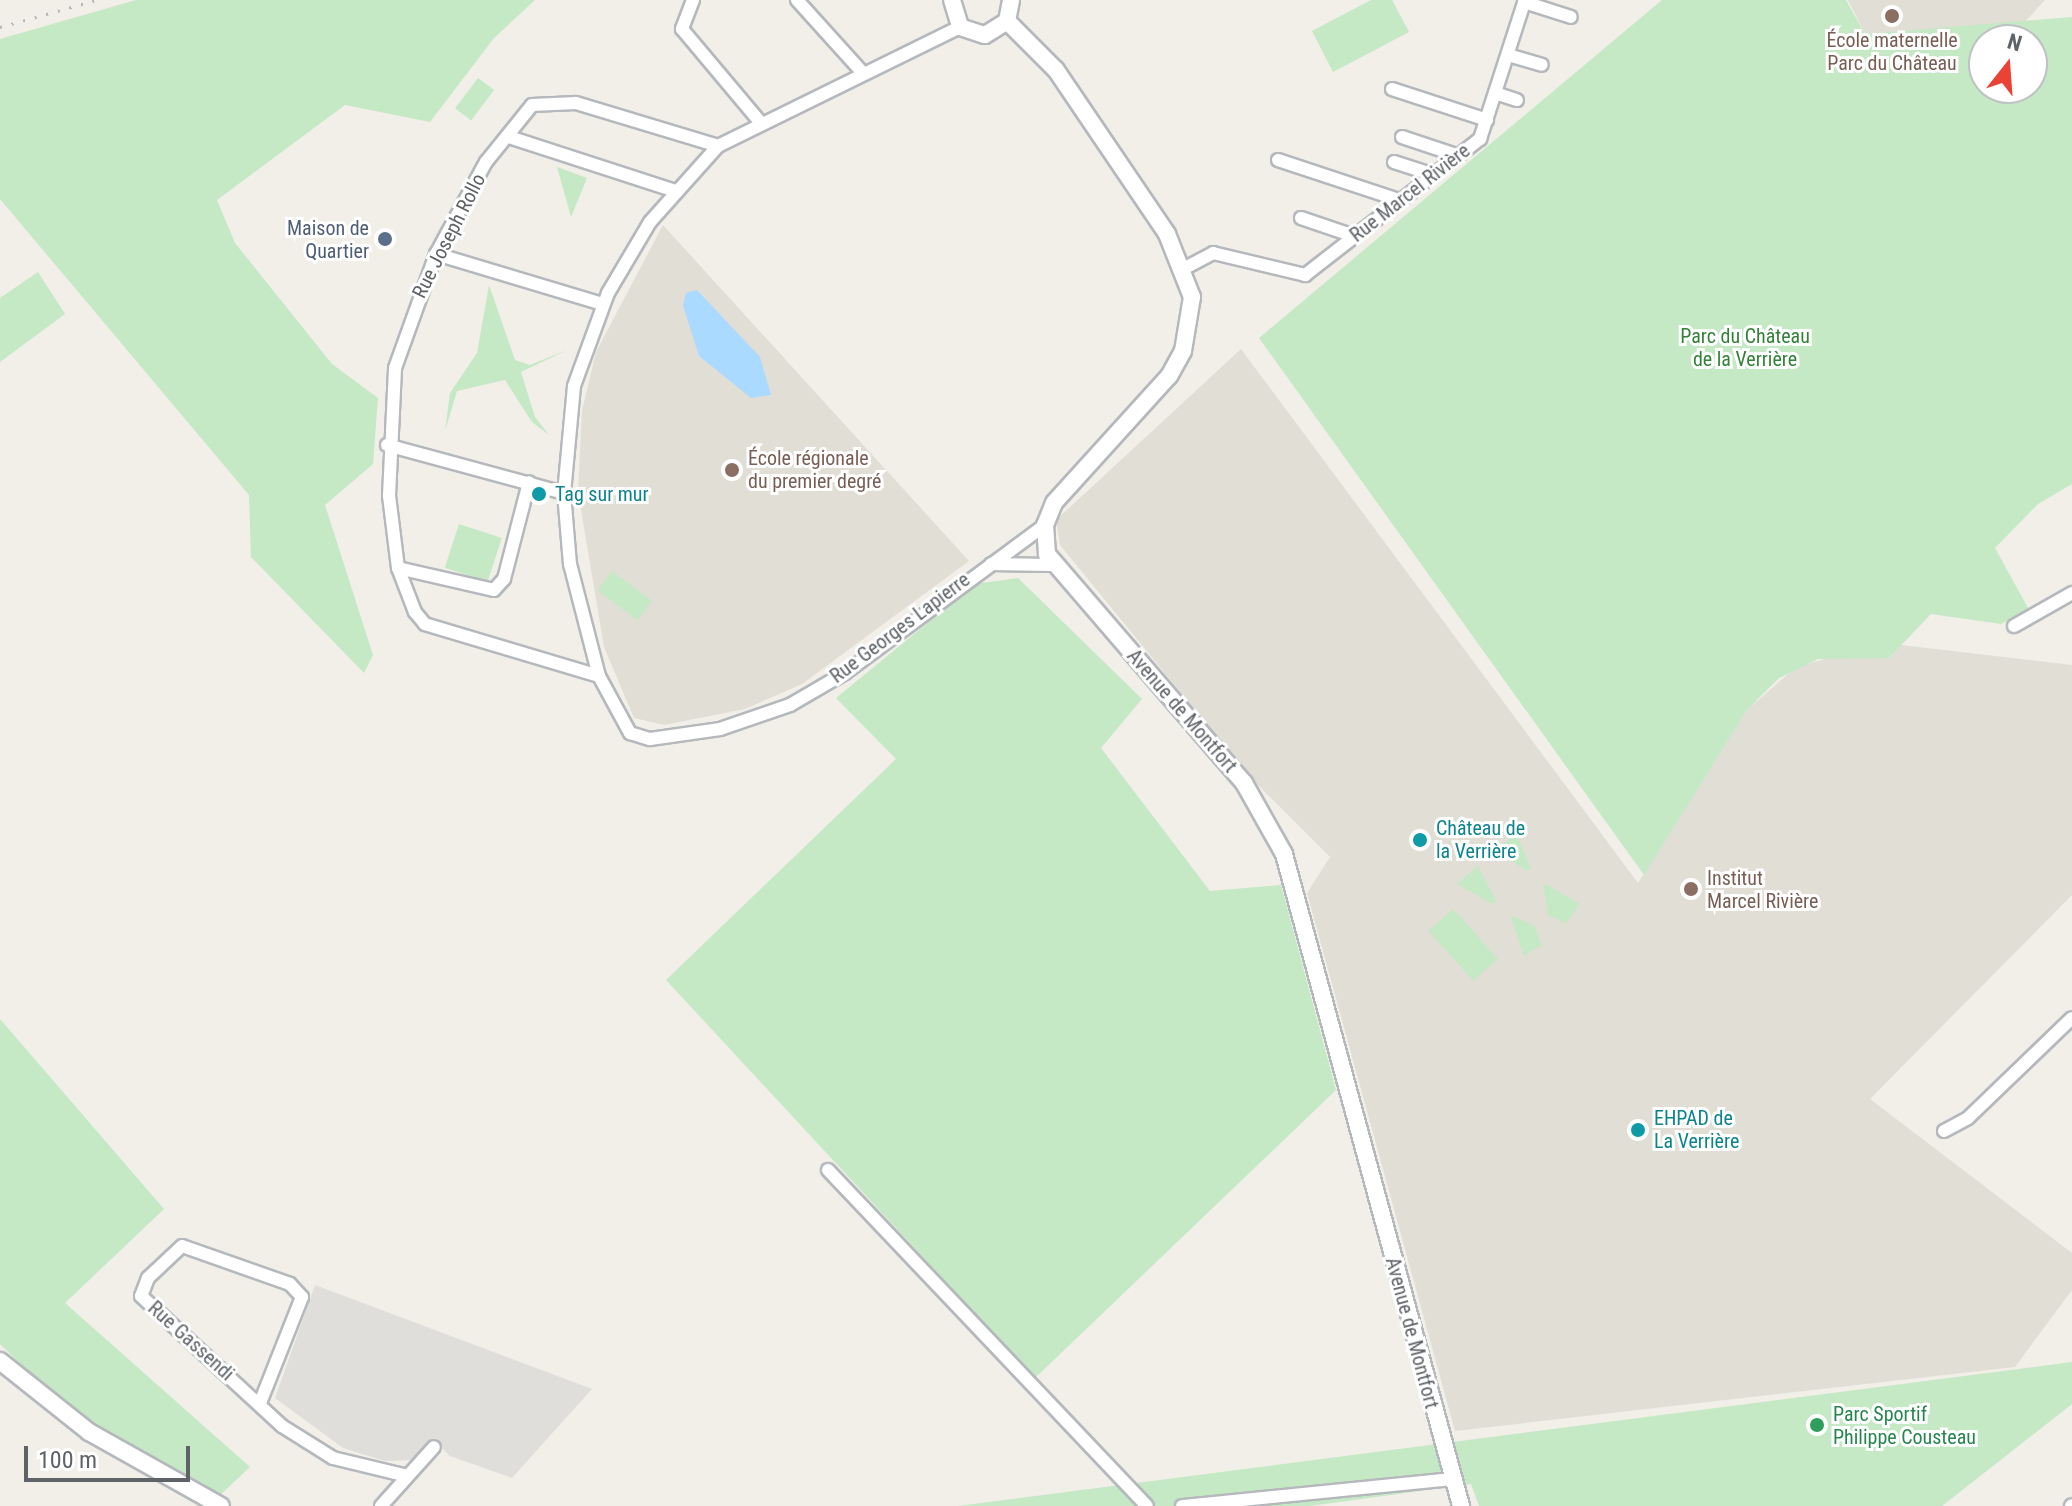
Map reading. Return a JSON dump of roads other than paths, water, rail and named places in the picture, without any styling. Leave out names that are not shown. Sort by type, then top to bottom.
[{"type":"street","points":[[693,0],[682,29],[760,122]]},
{"type":"street","points":[[797,0],[862,72]]},
{"type":"street","points":[[952,0],[960,27],[985,35],[1007,21],[1011,0]]},
{"type":"street","points":[[1524,1],[1571,17]]},
{"type":"street","name":"Rue Marcel Rivière","points":[[1185,268],[1207,254],[1294,277],[1354,236],[1480,139],[1524,1]]},
{"type":"street","points":[[1007,21],[1056,70],[1185,268],[1192,313],[1176,365],[1064,489],[1045,525],[1051,565]]},
{"type":"street","name":"Rue Georges Lapierre","points":[[960,27],[760,122],[718,146],[675,191],[603,304],[574,386],[564,493],[570,564],[599,676],[630,733],[650,739],[720,729],[790,705],[845,673],[1045,525]]},
{"type":"street","points":[[1508,55],[1542,65]]},
{"type":"street","points":[[1392,89],[1487,120]]},
{"type":"street","points":[[1495,93],[1517,100]]},
{"type":"street","name":"Rue Joseph Rollo","points":[[599,676],[425,624],[398,568],[387,445],[395,368],[436,254],[486,162],[532,105],[550,99],[718,146]]},
{"type":"street","points":[[509,137],[675,191]]},
{"type":"street","points":[[1402,137],[1456,155]]},
{"type":"street","points":[[1278,160],[1399,200]]},
{"type":"street","points":[[1394,162],[1431,174]]},
{"type":"street","points":[[1301,218],[1354,236]]},
{"type":"street","points":[[436,254],[603,304]]},
{"type":"street","points":[[387,445],[564,493]]},
{"type":"street","points":[[398,568],[494,590],[504,579],[529,482]]},
{"type":"street","name":"Rue Georges Lapierre","points":[[991,564],[1051,565]]},
{"type":"street","name":"Avenue de Montfort","points":[[1051,565],[1244,783],[1284,854],[1461,1506]]},
{"type":"street","points":[[2014,626],[2072,593]]},
{"type":"street","points":[[1944,1131],[1968,1118],[2072,1018]]},
{"type":"street","points":[[828,1170],[1147,1506]]},
{"type":"street","name":"Rue Gassendi","points":[[260,1403],[302,1297],[290,1284],[182,1246],[148,1278],[141,1296],[260,1403],[333,1458],[404,1475]]},
{"type":"street","points":[[0,1361],[89,1432],[221,1506]]},
{"type":"street","points":[[381,1506],[404,1475],[434,1447]]},
{"type":"street","points":[[1182,1506],[1452,1479]]},
{"type":"water","points":[[697,290],[760,357],[771,395],[751,398],[699,356],[683,306],[686,293]]},
{"type":"railway","points":[[0,27],[96,0]]},
{"type":"place","name":"École maternelle Parc du Château","points":[[1892,16]]},
{"type":"place","name":"Maison de Quartier","points":[[385,239]]},
{"type":"place","name":"École régionale du premier degré","points":[[732,470]]},
{"type":"place","name":"Tag sur mur","points":[[539,494]]},
{"type":"place","name":"Château de la Verrière","points":[[1420,840]]},
{"type":"place","name":"Institut Marcel Rivière","points":[[1691,889]]},
{"type":"place","name":"EHPAD de La Verrière","points":[[1638,1130]]},
{"type":"place","name":"Parc Sportif Philippe Cousteau","points":[[1817,1425]]},
{"type":"park label","name":"Parc du Château de la Verrière","points":[[1745,348]]}]
